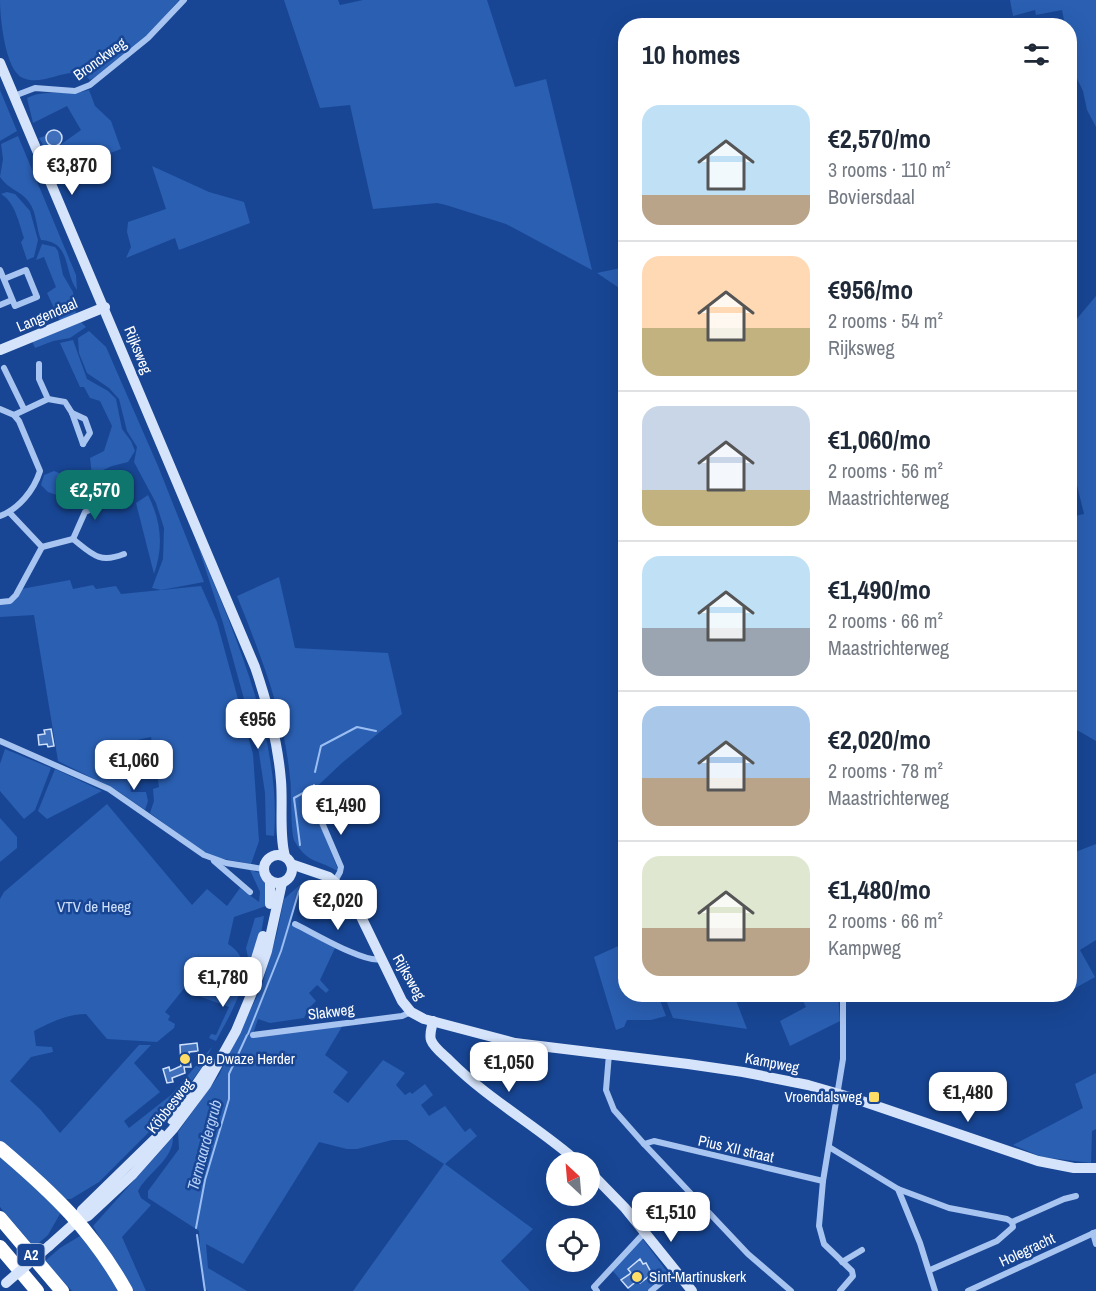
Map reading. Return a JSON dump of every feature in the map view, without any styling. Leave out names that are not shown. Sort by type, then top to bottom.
[{"type":"highway","points":[[0,1148],[78,1220],[104,1254],[126,1291]]},
{"type":"highway","name":"A2","points":[[0,1218],[62,1291]]},
{"type":"highway","name":"A2","points":[[0,1247],[37,1291]]},
{"type":"main road","name":"Rijksweg","points":[[0,63],[105,307],[247,650],[266,716],[274,759],[276,848],[285,862],[324,875],[335,881],[354,899],[402,1000],[411,1012],[434,1021]]},
{"type":"main road","name":"Langendaal","points":[[0,350],[105,307]]},
{"type":"main road","points":[[266,860],[285,862],[282,883],[270,882],[263,868],[266,860]]},
{"type":"main road","name":"Köbbesweg","points":[[171,1127],[209,1066],[243,999],[264,934],[272,890],[270,882]]},
{"type":"main road","name":"Köbbesweg","points":[[3,1286],[78,1220],[88,1216],[133,1174],[212,1075],[246,1011],[264,960],[282,883]]},
{"type":"main road","points":[[434,1021],[430,1034],[432,1041],[461,1072],[486,1094],[566,1152]]},
{"type":"main road","name":"Kampweg","points":[[434,1021],[506,1042],[743,1072],[839,1093],[1026,1158],[1062,1166],[1096,1168]]},
{"type":"main road","points":[[600,1182],[645,1232],[692,1291]]},
{"type":"street","name":"Bronckweg","points":[[14,96],[35,88],[75,92],[90,86],[148,38],[184,0]]},
{"type":"street","points":[[0,270],[15,306],[37,297],[26,270],[4,279]]},
{"type":"street","points":[[0,305],[12,300]]},
{"type":"street","points":[[39,364],[39,379],[48,399]]},
{"type":"street","points":[[4,368],[24,409]]},
{"type":"street","points":[[14,415],[48,399],[64,402],[72,413]]},
{"type":"street","points":[[0,409],[14,415],[19,421],[40,471],[35,488],[9,512],[0,516]]},
{"type":"street","points":[[73,539],[85,512],[114,499]]},
{"type":"street","points":[[9,512],[42,547]]},
{"type":"street","points":[[42,547],[73,539],[100,558],[112,559],[124,554]]},
{"type":"street","points":[[0,602],[10,601],[16,596],[39,557],[42,547]]},
{"type":"street","points":[[0,741],[109,789],[211,858],[250,892]]},
{"type":"street","points":[[311,797],[341,867],[335,881]]},
{"type":"street","points":[[211,858],[226,863],[263,868]]},
{"type":"street","points":[[295,924],[362,957],[376,961],[381,959]]},
{"type":"street","points":[[840,1291],[853,1276],[852,1271],[824,1244],[820,1237],[819,1226],[823,1181],[844,1053],[843,1002]]},
{"type":"street","name":"Slakweg","points":[[253,1035],[402,1016],[411,1012]]},
{"type":"street","points":[[609,1054],[606,1090],[614,1110],[748,1254],[791,1291]]},
{"type":"street","name":"Pius XII straat","points":[[644,1144],[654,1142],[823,1181]]},
{"type":"street","points":[[829,1147],[898,1189],[949,1208],[1007,1219],[1012,1222]]},
{"type":"street","points":[[898,1189],[930,1270],[935,1291]]},
{"type":"street","points":[[1012,1222],[1076,1196]]},
{"type":"street","points":[[930,1270],[997,1241],[1007,1234],[1012,1227],[1012,1222]]},
{"type":"street","points":[[597,1291],[594,1287],[645,1232]]},
{"type":"street","points":[[1094,1232],[1096,1244]]},
{"type":"street","name":"Holegracht","points":[[968,1291],[1094,1232]]},
{"type":"street","points":[[842,1262],[862,1250]]},
{"type":"street","points":[[651,1291],[675,1271]]},
{"type":"green space","points":[[0,0],[179,0],[127,54],[90,80],[75,73],[31,80],[17,73],[8,55]]},
{"type":"green space","points":[[284,0],[338,0],[340,5],[363,0],[487,0],[515,87],[546,79],[592,270],[506,224],[446,205],[437,203],[373,209],[350,105],[320,108]]},
{"type":"green space","points":[[1010,0],[1096,0],[1096,127],[1087,110],[1083,91],[1077,79],[1077,18],[1064,18],[1062,10],[1036,15],[1035,10],[1013,16]]},
{"type":"green space","points":[[0,90],[17,131],[0,141]]},
{"type":"green space","points":[[89,90],[95,106],[111,121],[121,149],[60,172],[39,138],[45,136],[49,145],[56,148],[81,130],[67,106],[33,123],[27,98],[42,94]]},
{"type":"green space","points":[[18,136],[76,275],[77,290],[58,246],[41,240],[34,211],[29,202],[0,177],[3,159],[1,144]]},
{"type":"green space","points":[[152,166],[209,192],[244,202],[250,223],[179,250],[175,238],[126,258],[131,247],[127,232],[128,222],[166,209]]},
{"type":"green space","points":[[7,192],[15,194],[30,211],[38,240],[34,257],[27,260],[21,242],[24,238],[16,213],[10,202],[1,194]]},
{"type":"green space","points":[[42,244],[55,247],[58,251],[63,275],[73,292],[76,314],[60,321],[47,293],[56,287],[44,257],[36,260]]},
{"type":"green space","points":[[618,268],[618,287],[597,273]]},
{"type":"green space","points":[[1096,296],[1096,741],[1077,730],[1077,516],[1084,514],[1077,485],[1077,319]]},
{"type":"green space","points":[[81,322],[86,327],[70,338],[35,348],[32,341]]},
{"type":"green space","points":[[89,331],[106,347],[158,466],[204,582],[161,590],[152,588],[163,559],[164,528],[156,503],[134,462],[137,447],[127,431],[119,399],[109,388],[87,373],[79,353],[78,338]]},
{"type":"green space","points":[[73,340],[87,379],[108,391],[116,399],[122,429],[135,451],[128,462],[92,475],[90,458],[104,451],[112,426],[100,401],[90,398],[84,387],[80,387],[60,343]]},
{"type":"green space","points":[[54,471],[79,481],[90,480],[92,484],[60,496],[48,492],[41,485],[44,475]]},
{"type":"green space","points":[[148,495],[156,514],[160,534],[159,554],[154,574],[136,503]]},
{"type":"green space","points":[[197,543],[240,649],[263,724],[271,762],[275,799],[274,836],[266,835],[265,793],[259,753],[223,623]]},
{"type":"green space","points":[[279,577],[295,648],[388,653],[402,714],[343,762],[310,793],[309,797],[339,872],[305,855],[293,838],[290,778],[283,731],[263,663],[237,596]]},
{"type":"green space","points":[[70,580],[73,589],[93,585],[96,589],[116,586],[121,594],[201,586],[217,622],[253,754],[259,841],[251,864],[214,857],[199,849],[150,813],[154,801],[153,789],[159,787],[151,737],[123,743],[131,792],[146,792],[148,801],[145,810],[118,791],[58,761],[34,615],[0,617],[0,603],[7,603],[21,589]]},
{"type":"green space","points":[[5,749],[51,768],[35,810],[24,819],[0,791],[0,764]]},
{"type":"green space","points":[[55,769],[102,791],[47,819],[38,811]]},
{"type":"green space","name":"VTV de Heeg","points":[[107,804],[192,905],[207,889],[227,906],[240,888],[259,902],[260,892],[250,870],[260,873],[268,884],[266,906],[234,917],[228,944],[238,953],[243,964],[243,977],[235,1004],[216,1041],[209,1038],[211,1034],[216,1035],[229,1007],[193,994],[210,972],[202,966],[165,1012],[170,1016],[168,1020],[175,1024],[174,1028],[157,1042],[107,1039],[86,1014],[66,1017],[34,1031],[36,1046],[52,1047],[53,1052],[31,1057],[10,1081],[40,1109],[60,1133],[139,1045],[151,1045],[134,1063],[160,1092],[124,1121],[129,1128],[171,1095],[212,1047],[202,1067],[168,1113],[99,1182],[71,1199],[66,1199],[0,1143],[0,899],[4,892]]},
{"type":"green space","points":[[0,818],[17,837],[17,848],[0,862]]},
{"type":"green space","points":[[1096,844],[1096,940],[1080,950],[1095,977],[1077,987],[1077,851]]},
{"type":"green space","points":[[301,884],[290,924],[335,948],[320,980],[329,990],[326,993],[317,985],[309,993],[316,1001],[304,1018],[270,1023],[258,1019],[252,1037],[343,1025],[325,1055],[348,1072],[333,1092],[348,1103],[383,1060],[405,1073],[396,1085],[405,1095],[410,1092],[412,1094],[425,1084],[433,1095],[421,1105],[429,1116],[445,1106],[465,1132],[470,1128],[477,1136],[445,1164],[533,1229],[501,1261],[530,1291],[353,1291],[444,1164],[407,1140],[392,1140],[357,1149],[347,1149],[319,1142],[243,1264],[206,1244],[208,1268],[247,1291],[208,1291],[203,1287],[199,1231],[148,1198],[148,1191],[179,1149],[178,1132],[219,1075],[261,988],[284,899]]},
{"type":"green space","points":[[264,916],[260,940],[250,967],[246,948],[255,918]]},
{"type":"green space","points":[[618,946],[618,1002],[661,1002],[666,1016],[651,1020],[627,1020],[624,1027],[616,1030],[594,957]]},
{"type":"green space","points":[[667,1002],[737,1002],[747,1029],[673,1018]]},
{"type":"green space","points":[[804,1002],[839,1002],[840,1021],[790,1046],[780,1021],[806,1007]]},
{"type":"green space","points":[[1096,1073],[1096,1129],[1092,1131],[1091,1163],[1042,1157],[1013,1145],[1083,1108],[1075,1084]]},
{"type":"green space","points":[[173,1137],[165,1159],[138,1191],[141,1198],[151,1205],[122,1237],[146,1291],[131,1291],[93,1226]]},
{"type":"green space","points":[[0,1153],[61,1212],[48,1235],[34,1247],[0,1207]]},
{"type":"green space","points":[[85,1233],[123,1291],[72,1291],[45,1261],[60,1248]]},
{"type":"green space","points":[[642,1238],[668,1273],[647,1291],[630,1291],[612,1270]]},
{"type":"building","points":[[54,130],[60,132],[62,138],[60,144],[54,146],[48,144],[46,138],[48,132]]},
{"type":"building","points":[[51,729],[54,746],[39,745],[38,735],[45,734],[44,730]]},
{"type":"building","name":"De Dwaze Herder","points":[[197,1043],[198,1051],[189,1052],[191,1067],[184,1067],[185,1073],[172,1078],[173,1082],[167,1083],[163,1069],[169,1067],[170,1071],[181,1066],[180,1045]]},
{"type":"building","name":"Sint-Martinuskerk","points":[[640,1259],[643,1264],[646,1263],[652,1274],[628,1288],[621,1280],[631,1273],[628,1269]]},
{"type":"waterway","name":"Termaardergrub","points":[[315,772],[321,746],[357,727],[376,731]]},
{"type":"waterway","name":"Termaardergrub","points":[[300,845],[294,798],[314,785]]},
{"type":"waterway","name":"Termaardergrub","points":[[248,1034],[281,951],[299,891]]},
{"type":"waterway","name":"Termaardergrub","points":[[196,1228],[205,1180],[229,1099],[229,1074],[247,1035]]},
{"type":"waterway","name":"Termaardergrub","points":[[197,1235],[205,1291]]},
{"type":"place","name":"De Dwaze Herder","points":[[185,1059]]},
{"type":"place","name":"Vroendalsweg","points":[[874,1097]]},
{"type":"place","name":"Sint-Martinuskerk","points":[[637,1277]]}]
